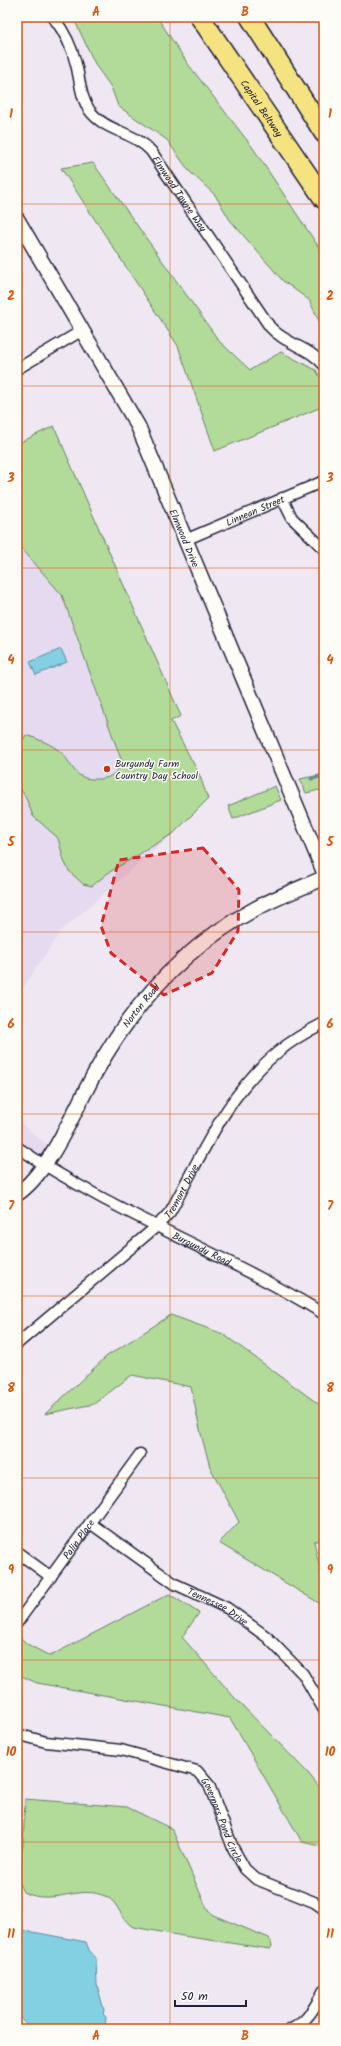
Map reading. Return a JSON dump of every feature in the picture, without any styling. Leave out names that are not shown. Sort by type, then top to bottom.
[{"type":"highway","name":"Capital Beltway","points":[[200,17],[324,199]]},
{"type":"highway","points":[[250,17],[324,133]]},
{"type":"highway","points":[[253,17],[324,116]]},
{"type":"street","name":"Elmwood Towne Way","points":[[53,17],[63,32],[73,53],[83,95],[90,110],[102,122],[134,137],[151,151],[270,327],[277,334],[305,349],[324,365]]},
{"type":"street","name":"Elmwood Drive","points":[[17,219],[138,426],[324,872]]},
{"type":"street","points":[[17,369],[83,330]]},
{"type":"street","name":"Linnean Street","points":[[186,540],[324,481]]},
{"type":"street","points":[[282,498],[294,521],[324,549]]},
{"type":"street","name":"Norton Road","points":[[17,1194],[28,1186],[43,1165],[113,1042],[139,1005],[166,975],[199,945],[236,920],[274,899],[324,878]]},
{"type":"street","name":"Tremont Drive","points":[[17,1344],[157,1226],[170,1212],[226,1111],[240,1090],[257,1071],[278,1052],[301,1035],[324,1023]]},
{"type":"street","name":"Burgundy Road","points":[[17,1147],[64,1178],[260,1278],[324,1314]]},
{"type":"street","name":"Palin Place","points":[[17,1623],[140,1454]]},
{"type":"street","name":"Tennessee Drive","points":[[90,1523],[175,1584],[227,1608],[267,1637],[303,1674],[324,1710]]},
{"type":"street","points":[[17,1552],[51,1576]]},
{"type":"street","name":"Governors Pond Circle","points":[[17,1734],[46,1742],[121,1750],[198,1771],[209,1785],[232,1848],[245,1869],[256,1879],[314,1902],[324,1909]]},
{"type":"street","points":[[296,2028],[313,2009],[324,1990]]},
{"type":"highlighted area","points":[[203,848],[239,890],[238,931],[212,973],[164,995],[111,953],[101,926],[119,860]]},
{"type":"shaded area","name":"Burgundy Farm Country Day School","points":[[17,543],[62,595],[122,762],[171,721],[200,776],[208,799],[174,833],[61,931],[17,997]]},
{"type":"shaded area","points":[[17,1120],[53,1150],[43,1165],[17,1143]]},
{"type":"green space","points":[[73,17],[157,17],[188,64],[253,148],[324,255],[324,331],[309,300],[283,281],[230,220],[215,195],[189,171],[167,140],[118,106],[111,87],[96,66]]},
{"type":"green space","points":[[93,163],[219,341],[250,370],[281,352],[316,370],[324,384],[324,406],[215,451],[178,346],[61,168]]},
{"type":"green space","points":[[54,426],[181,716],[171,721],[200,776],[208,799],[174,833],[108,873],[92,886],[83,884],[69,871],[64,861],[58,838],[33,816],[26,798],[17,783],[17,749],[26,735],[57,749],[63,754],[78,774],[90,779],[99,779],[110,776],[116,772],[122,762],[62,595],[17,543],[17,444]]},
{"type":"green space","points":[[324,774],[324,789],[306,793],[300,779]]},
{"type":"green space","points":[[275,786],[281,800],[233,819],[228,806]]},
{"type":"green space","points":[[171,1315],[223,1334],[324,1408],[324,1540],[314,1541],[324,1590],[324,1606],[219,1543],[239,1522],[210,1467],[191,1387],[132,1375],[94,1404],[45,1414],[107,1356]]},
{"type":"green space","points":[[169,1594],[199,1613],[182,1637],[234,1697],[308,1773],[324,1793],[324,1847],[302,1842],[230,1718],[37,1683],[17,1674],[17,1634],[27,1644],[50,1656]]},
{"type":"green space","points":[[25,1799],[127,1807],[172,1829],[208,1911],[213,1915],[269,1938],[272,1946],[270,1949],[133,1927],[125,1920],[111,1900],[96,1893],[86,1892],[46,1897],[35,1896],[23,1892],[17,1880],[23,1844]]},
{"type":"water","points":[[61,649],[67,662],[36,675],[30,662]]},
{"type":"water","points":[[17,1929],[86,1942],[89,1950],[96,1958],[97,1985],[104,2010],[103,2014],[106,2017],[105,2029],[30,2029],[17,2015]]},
{"type":"waterway","points":[[311,779],[324,776]]},
{"type":"place","name":"Burgundy Farm Country Day School","points":[[107,769]]}]
